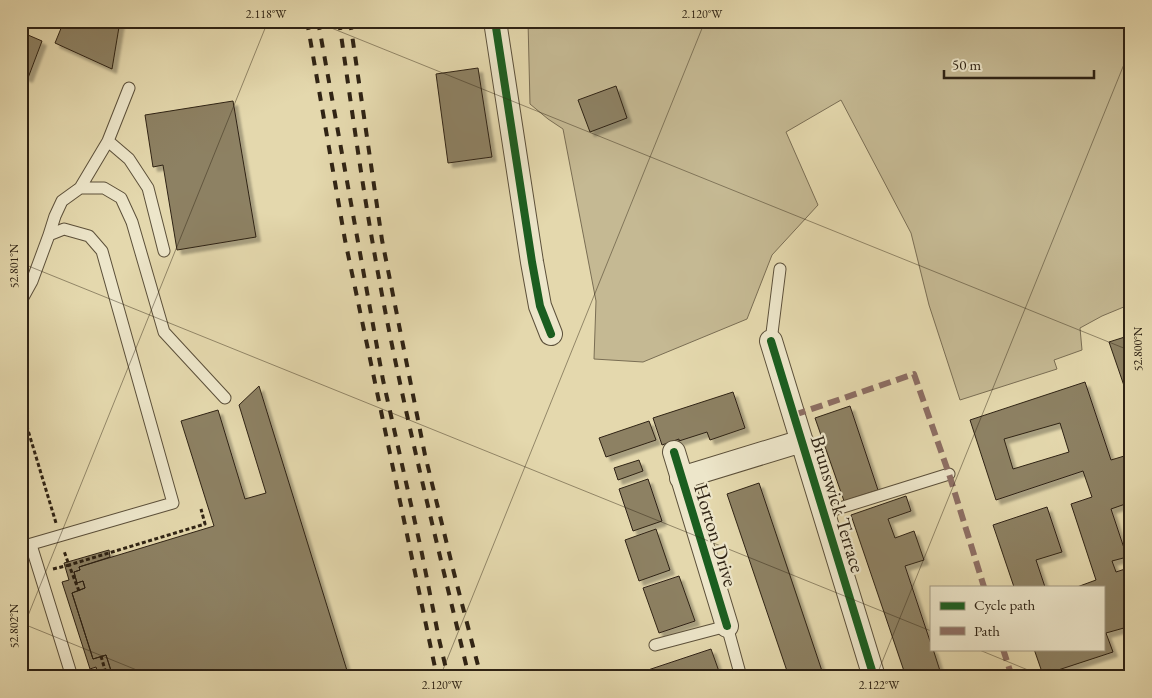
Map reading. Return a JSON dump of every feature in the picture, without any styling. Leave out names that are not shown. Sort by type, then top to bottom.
[{"type":"street","points":[[495,21],[532,262],[540,306],[551,334]]},
{"type":"street","name":"Brunswick Terrace","points":[[772,341],[874,677]]},
{"type":"street","name":"Horton Drive","points":[[681,478],[802,441]]},
{"type":"street","name":"Horton Drive","points":[[674,452],[727,626]]},
{"type":"lane","points":[[21,301],[32,281],[62,201],[80,188],[108,141],[129,88]]},
{"type":"lane","points":[[108,141],[129,159],[148,188],[164,251]]},
{"type":"lane","points":[[80,188],[104,188],[122,198],[132,222],[164,332],[225,398]]},
{"type":"lane","points":[[49,235],[64,229],[89,236],[102,251],[173,503],[26,546],[72,677]]},
{"type":"lane","points":[[772,341],[780,270]]},
{"type":"lane","points":[[824,513],[949,474]]},
{"type":"lane","points":[[655,644],[727,626],[740,677]]},
{"type":"path","points":[[21,407],[58,528]]},
{"type":"path","points":[[52,569],[205,524],[201,509]]},
{"type":"path","points":[[63,546],[79,591]]},
{"type":"path","points":[[101,656],[107,677]]},
{"type":"shaded area","points":[[528,21],[1131,21],[1131,304],[1080,328],[1082,350],[1054,360],[1057,369],[960,400],[929,305],[911,233],[841,100],[786,132],[818,205],[772,255],[747,319],[643,362],[594,359],[596,301],[563,129],[530,104]]},
{"type":"building","points":[[64,21],[120,21],[112,69],[55,43]]},
{"type":"building","points":[[21,32],[42,41],[28,78],[21,75]]},
{"type":"building","points":[[478,68],[492,157],[448,163],[436,74]]},
{"type":"building","points":[[616,86],[627,118],[590,132],[578,100]]},
{"type":"building","points":[[233,101],[256,237],[177,250],[163,165],[153,167],[145,115]]},
{"type":"building","points":[[1131,335],[1131,406],[1109,342]]},
{"type":"building","points":[[1085,382],[1111,460],[1131,454],[1131,502],[1111,509],[1127,557],[1112,561],[1116,572],[1131,567],[1131,626],[1106,633],[1113,652],[1043,675],[1034,650],[1104,650],[1104,586],[1080,586],[1096,580],[1071,504],[1092,497],[1083,471],[996,500],[970,420]],"holes":[[[1060,423],[1069,452],[1013,469],[1004,439]]]},
{"type":"building","points":[[259,386],[349,677],[113,677],[106,655],[93,659],[72,593],[85,588],[83,581],[77,583],[74,572],[80,570],[79,567],[214,526],[181,421],[218,410],[245,499],[266,493],[239,405]]},
{"type":"building","points":[[733,392],[745,428],[710,440],[707,432],[662,445],[653,418]]},
{"type":"building","points":[[850,406],[878,490],[844,501],[815,418]]},
{"type":"building","points":[[649,421],[656,440],[606,457],[599,438]]},
{"type":"building","points":[[639,460],[643,471],[618,480],[614,468]]},
{"type":"building","points":[[648,479],[662,521],[633,531],[619,489]]},
{"type":"building","points":[[759,483],[824,677],[789,677],[727,494]]},
{"type":"building","points":[[906,496],[911,511],[888,519],[895,538],[914,531],[924,560],[905,566],[930,641],[930,650],[933,650],[942,677],[906,677],[851,515]]},
{"type":"building","points":[[1047,507],[1062,552],[1036,560],[1045,586],[1014,586],[993,525]]},
{"type":"building","points":[[656,529],[670,570],[639,581],[625,540]]},
{"type":"building","points":[[109,550],[110,557],[79,567],[80,570],[74,572],[77,583],[83,581],[85,588],[72,593],[93,659],[106,655],[113,677],[99,677],[96,667],[90,669],[62,582],[69,580],[64,563]]},
{"type":"building","points":[[679,576],[695,621],[659,633],[643,588]]},
{"type":"building","points":[[711,649],[721,677],[641,677],[639,673]]},
{"type":"railway","points":[[307,21],[345,240],[437,677]]},
{"type":"railway","points":[[318,21],[383,380],[448,677]]},
{"type":"railway","points":[[339,21],[364,189],[383,299],[418,462],[469,677]]},
{"type":"railway","points":[[350,21],[382,240],[425,455],[481,677]]},
{"type":"marked path","points":[[794,415],[914,374],[949,474],[984,586]]},
{"type":"marked path","points":[[1003,650],[1012,677]]},
{"type":"cycle path","points":[[495,21],[532,262],[540,306],[551,334]]},
{"type":"cycle path","points":[[771,341],[874,677]]},
{"type":"cycle path","points":[[674,452],[727,626]]}]
